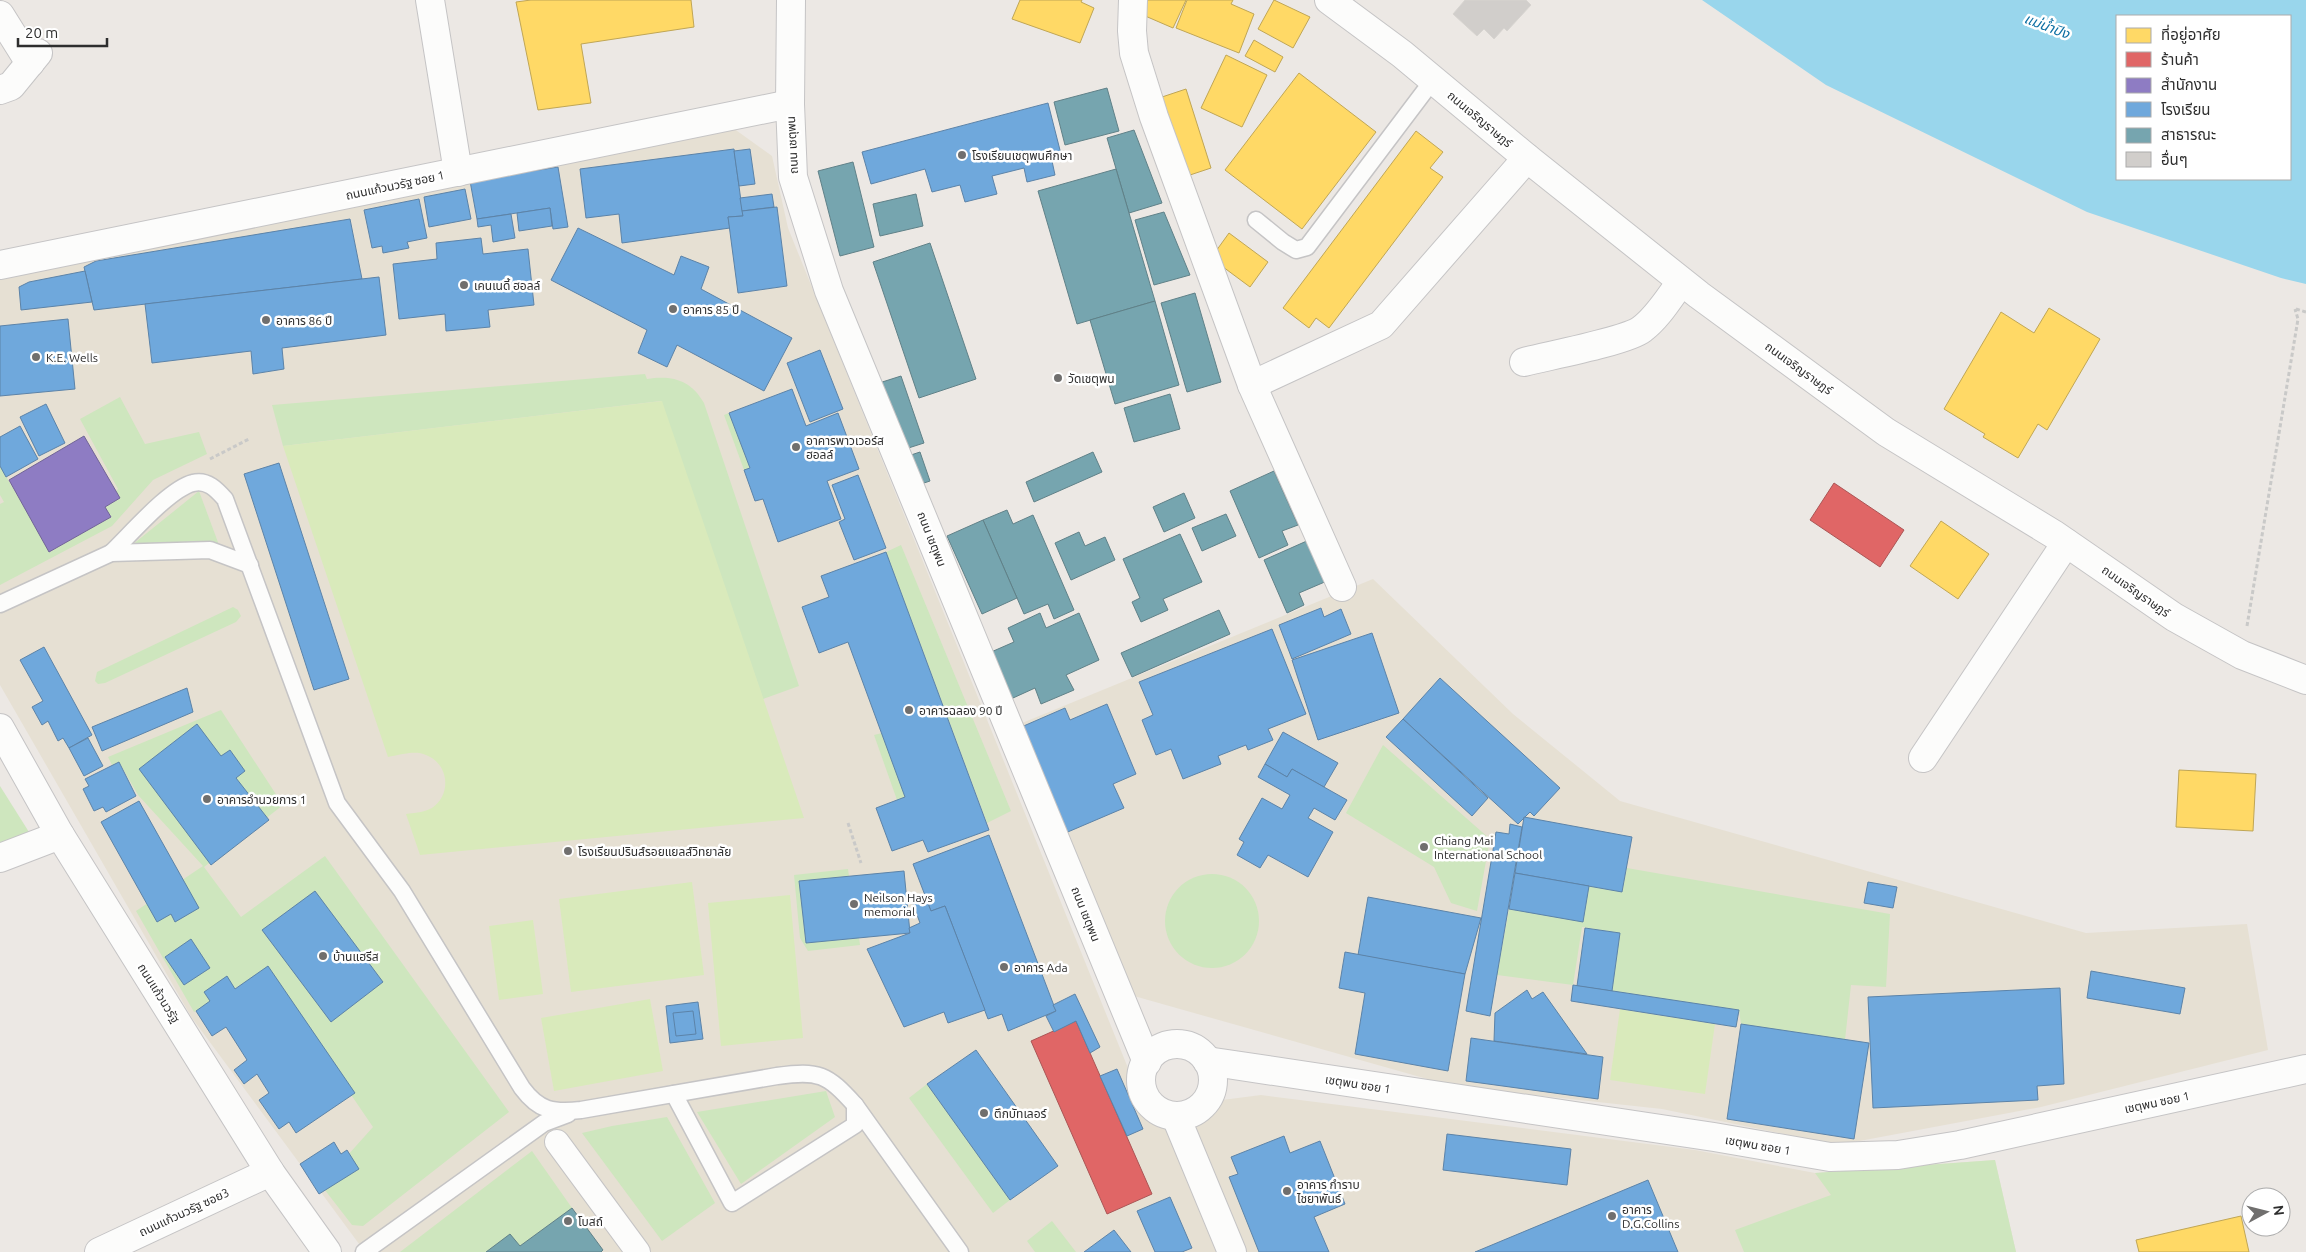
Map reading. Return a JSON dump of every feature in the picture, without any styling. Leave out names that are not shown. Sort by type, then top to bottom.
[{"type":"street","points":[[430,0],[458,172]]},
{"type":"street","name":"ถนน เชตุพน","points":[[791,0],[790,104],[793,177],[830,291],[1147,1062]]},
{"type":"street","points":[[1134,0],[1132,31],[1134,53],[1154,117],[1252,386],[1342,587]]},
{"type":"street","name":"ถนนเจริญราษฎร์","points":[[1329,0],[1402,54],[1681,282],[1886,432],[2066,543],[2174,618],[2242,655],[2306,680]]},
{"type":"street","points":[[0,15],[34,58],[12,86],[0,90]]},
{"type":"street","name":"ถนนแก้วนวรัฐ ซอย 1","points":[[0,265],[790,104]]},
{"type":"street","points":[[1252,386],[1381,325],[1527,158]]},
{"type":"street","points":[[1524,362],[1641,331],[1653,319],[1681,282]]},
{"type":"street","points":[[1923,758],[2066,543]]},
{"type":"street","name":"ถนนแก้วนวรัฐ","points":[[0,728],[60,835],[270,1172],[327,1252]]},
{"type":"street","points":[[0,858],[60,835]]},
{"type":"street","points":[[1171,1045],[1183,1045],[1194,1048],[1207,1061],[1213,1078],[1212,1090],[1207,1100],[1199,1110],[1188,1115],[1164,1114],[1154,1108],[1147,1100],[1142,1088],[1142,1077],[1147,1062],[1160,1048],[1171,1045]]},
{"type":"street","name":"เชตุพน ซอย 1","points":[[1207,1061],[1714,1137],[1830,1157],[1898,1155],[1960,1145],[2306,1068]]},
{"type":"street","points":[[1176,1116],[1232,1252]]},
{"type":"street","points":[[557,1142],[638,1252]]},
{"type":"street","name":"ถนนแก้วนวรัฐ ซอย3","points":[[99,1252],[270,1172]]},
{"type":"lane","points":[[1256,220],[1282,242],[1296,250],[1307,247],[1433,80]]},
{"type":"lane","points":[[0,604],[111,553],[171,495],[194,482],[213,486],[225,499],[337,804],[402,891],[525,1093],[539,1106],[551,1110],[580,1110],[802,1072],[820,1075],[835,1083],[856,1105],[960,1252]]},
{"type":"lane","points":[[111,553],[210,550],[250,565]]},
{"type":"lane","points":[[674,1094],[732,1203],[856,1125],[856,1105]]},
{"type":"lane","points":[[364,1252],[544,1123],[580,1110]]},
{"type":"path","points":[[2242,655],[2298,319],[2295,309],[2306,312]]},
{"type":"path","points":[[848,823],[861,863]]},
{"type":"shaded area","name":"โรงเรียนปรินส์รอยแยลส์วิทยาลัย","points":[[726,123],[772,156],[788,228],[1145,1110],[1261,1095],[1695,1150],[1815,1173],[1995,1160],[2016,1252],[365,1252],[192,1018],[0,685],[0,278]]},
{"type":"shaded area","name":"Chiang Mai International School","points":[[1373,579],[1513,714],[1620,801],[2086,933],[2247,924],[2268,1050],[2041,1107],[1838,1145],[1662,1109],[1452,1086],[1134,996],[1015,726]]},
{"type":"green space","points":[[645,374],[647,379],[673,379],[687,384],[699,395],[704,403],[799,686],[763,699],[661,401],[283,446],[272,405]]},
{"type":"green space","points":[[120,397],[145,444],[199,432],[207,454],[153,480],[112,526],[0,585],[0,504],[4,502],[0,495],[0,466],[50,552],[111,517],[105,507],[120,498],[116,491],[118,489],[80,419]]},
{"type":"green space","points":[[662,401],[804,818],[420,855],[406,814],[432,808],[438,802],[443,795],[445,787],[443,772],[434,759],[426,755],[407,753],[388,757],[283,446]]},
{"type":"green space","points":[[729,413],[750,468],[744,470],[724,415]]},
{"type":"green space","points":[[199,491],[219,545],[132,545]]},
{"type":"green space","points":[[901,545],[1011,811],[987,823],[886,552]]},
{"type":"green space","points":[[233,607],[238,610],[241,616],[236,622],[105,683],[98,684],[95,681],[97,672]]},
{"type":"green space","points":[[221,710],[283,805],[204,867],[241,917],[325,856],[509,1112],[363,1226],[352,1225],[321,1185],[373,1127],[266,970],[194,1012],[136,911],[203,866],[138,795],[119,762],[112,765],[108,757]]},
{"type":"green space","points":[[882,733],[905,797],[897,800],[874,735]]},
{"type":"green space","points":[[1383,745],[1490,839],[1477,911],[1451,903],[1434,867],[1346,813]]},
{"type":"green space","points":[[0,786],[34,840],[0,851]]},
{"type":"green space","points":[[1627,868],[1890,914],[1886,987],[1851,985],[1845,1040],[1741,1024],[1739,1010],[1612,991],[1620,933],[1582,927],[1573,985],[1497,975],[1509,909],[1583,921],[1589,886],[1622,892]]},
{"type":"green space","points":[[848,869],[849,876],[799,881],[806,943],[859,938],[860,945],[808,951],[800,938],[794,875]]},
{"type":"green space","points":[[1212,874],[1230,878],[1245,888],[1255,903],[1259,921],[1255,939],[1245,954],[1230,964],[1212,968],[1194,964],[1179,954],[1169,939],[1165,921],[1169,903],[1179,888],[1194,878]]},
{"type":"green space","points":[[692,882],[704,975],[571,992],[559,899]]},
{"type":"green space","points":[[790,895],[803,1038],[721,1046],[708,903]]},
{"type":"green space","points":[[533,920],[543,994],[499,1000],[489,926]]},
{"type":"green space","points":[[650,999],[663,1071],[554,1091],[541,1018]]},
{"type":"green space","points":[[1620,1009],[1715,1024],[1705,1094],[1610,1080]]},
{"type":"green space","points":[[927,1084],[1010,1200],[993,1213],[909,1098]]},
{"type":"green space","points":[[826,1091],[835,1117],[741,1184],[697,1112]]},
{"type":"green space","points":[[667,1117],[715,1203],[662,1241],[582,1133]]},
{"type":"green space","points":[[532,1151],[572,1208],[520,1246],[486,1252],[400,1252]]},
{"type":"green space","points":[[1995,1160],[2016,1252],[1744,1252],[1735,1230],[1831,1195],[1815,1173]]},
{"type":"green space","points":[[1052,1221],[1076,1252],[1035,1252],[1027,1241]]},
{"type":"water","name":"แม่น้ำปิง","points":[[1702,0],[2306,0],[2306,284],[2281,278],[2087,212],[1826,85]]},
{"type":"building: ที่อยู่อาศัย","points":[[531,0],[691,0],[694,27],[581,44],[591,103],[538,110],[516,2]]},
{"type":"building: ที่อยู่อาศัย","points":[[1020,0],[1082,0],[1081,2],[1094,8],[1080,43],[1012,19]]},
{"type":"building: ที่อยู่อาศัย","points":[[1142,0],[1186,0],[1173,28],[1136,12]]},
{"type":"building: ที่อยู่อาศัย","points":[[1187,0],[1233,0],[1231,4],[1254,14],[1239,53],[1176,28]]},
{"type":"building: ที่อยู่อาศัย","points":[[1274,0],[1310,17],[1293,48],[1258,29]]},
{"type":"building: ที่อยู่อาศัย","points":[[1254,40],[1283,57],[1275,72],[1245,56]]},
{"type":"building: ที่อยู่อาศัย","points":[[1226,55],[1267,75],[1242,127],[1201,108]]},
{"type":"building: ที่อยู่อาศัย","points":[[1299,73],[1376,132],[1302,229],[1225,170]]},
{"type":"building: ที่อยู่อาศัย","points":[[1186,89],[1211,168],[1178,179],[1153,100]]},
{"type":"building: ที่อยู่อาศัย","points":[[1416,131],[1443,152],[1430,168],[1443,177],[1329,328],[1316,318],[1309,328],[1283,308]]},
{"type":"building: ที่อยู่อาศัย","points":[[1229,233],[1268,262],[1250,287],[1211,258]]},
{"type":"building: ที่อยู่อาศัย","points":[[2049,308],[2100,339],[2047,430],[2038,424],[2018,458],[1983,437],[1985,434],[1944,409],[2001,312],[2034,333]]},
{"type":"building: ที่อยู่อาศัย","points":[[1941,521],[1989,554],[1958,599],[1910,566]]},
{"type":"building: ที่อยู่อาศัย","points":[[2179,770],[2256,774],[2253,831],[2176,827]]},
{"type":"building: ที่อยู่อาศัย","points":[[2241,1216],[2241,1237],[2246,1237],[2249,1252],[2139,1252],[2136,1240]]},
{"type":"building: ร้านค้า","points":[[1834,483],[1904,530],[1880,567],[1810,520]]},
{"type":"building: ร้านค้า","points":[[1076,1021],[1152,1194],[1107,1214],[1031,1041]]},
{"type":"building: สำนักงาน","points":[[84,436],[120,498],[105,507],[111,517],[49,552],[9,480]]},
{"type":"building: โรงเรียน","name":"โรงเรียนเชตุพนศึกษา","points":[[1048,103],[1062,158],[1052,161],[1055,175],[1027,182],[1024,168],[992,176],[997,194],[965,202],[960,185],[932,192],[925,169],[871,184],[862,152]]},
{"type":"building: โรงเรียน","points":[[734,149],[743,216],[728,217],[730,228],[622,243],[619,214],[586,218],[580,169]]},
{"type":"building: โรงเรียน","points":[[750,149],[755,184],[739,186],[734,151]]},
{"type":"building: โรงเรียน","points":[[558,167],[568,227],[553,229],[550,208],[477,219],[470,181]]},
{"type":"building: โรงเรียน","points":[[465,189],[471,219],[429,227],[424,197]]},
{"type":"building: โรงเรียน","points":[[772,194],[774,207],[742,211],[740,198]]},
{"type":"building: โรงเรียน","points":[[419,199],[427,238],[407,242],[409,248],[383,253],[382,246],[372,248],[364,210]]},
{"type":"building: โรงเรียน","points":[[777,207],[787,286],[738,293],[728,217],[743,216],[742,211]]},
{"type":"building: โรงเรียน","points":[[550,208],[552,226],[519,231],[517,213]]},
{"type":"building: โรงเรียน","points":[[511,214],[515,238],[493,242],[491,225],[478,227],[477,219]]},
{"type":"building: โรงเรียน","points":[[350,219],[362,279],[94,310],[84,267],[96,261]]},
{"type":"building: โรงเรียน","name":"อาคาร 85 ปี","points":[[578,228],[674,275],[681,256],[709,267],[701,289],[792,338],[764,391],[677,345],[667,367],[638,353],[647,330],[551,280]]},
{"type":"building: โรงเรียน","name":"เคนเนดี้ ฮอลล์","points":[[481,238],[483,254],[528,249],[534,305],[488,310],[490,327],[446,331],[445,314],[399,319],[393,264],[437,259],[436,243]]},
{"type":"building: โรงเรียน","points":[[85,271],[92,302],[21,310],[19,287],[29,282]]},
{"type":"building: โรงเรียน","name":"อาคาร 86 ปี","points":[[379,277],[386,335],[282,348],[284,369],[253,374],[251,351],[152,363],[145,304]]},
{"type":"building: โรงเรียน","name":"K.E. Wells","points":[[68,319],[75,389],[0,396],[0,326]]},
{"type":"building: โรงเรียน","points":[[820,350],[843,409],[810,422],[787,363]]},
{"type":"building: โรงเรียน","name":"อาคารพาวเวอร์ส ฮอลล์","points":[[792,389],[806,426],[838,413],[859,469],[827,481],[841,519],[778,542],[763,499],[755,501],[744,470],[750,468],[729,413]]},
{"type":"building: โรงเรียน","points":[[46,404],[65,443],[39,456],[20,417]]},
{"type":"building: โรงเรียน","points":[[20,426],[38,459],[6,477],[0,466],[0,437]]},
{"type":"building: โรงเรียน","points":[[279,463],[349,679],[314,690],[244,474]]},
{"type":"building: โรงเรียน","points":[[858,475],[886,548],[854,560],[839,522],[845,519],[832,485]]},
{"type":"building: โรงเรียน","name":"อาคารฉลอง 90 ปี","points":[[886,552],[989,830],[928,852],[923,840],[892,851],[876,808],[905,797],[848,642],[819,653],[802,607],[829,597],[821,576]]},
{"type":"building: โรงเรียน","points":[[1321,608],[1324,617],[1341,609],[1351,634],[1292,659],[1279,625]]},
{"type":"building: โรงเรียน","points":[[1272,629],[1306,714],[1268,729],[1273,740],[1248,750],[1246,745],[1218,756],[1221,764],[1183,779],[1171,749],[1156,755],[1142,720],[1153,715],[1139,682]]},
{"type":"building: โรงเรียน","points":[[1372,633],[1399,713],[1318,740],[1292,660]]},
{"type":"building: โรงเรียน","points":[[44,647],[92,735],[69,748],[63,738],[58,741],[48,721],[42,725],[32,707],[43,701],[20,660]]},
{"type":"building: โรงเรียน","points":[[1440,678],[1560,788],[1534,816],[1530,812],[1518,824],[1403,719]]},
{"type":"building: โรงเรียน","points":[[187,688],[193,712],[102,751],[92,727]]},
{"type":"building: โรงเรียน","points":[[1107,704],[1136,774],[1113,784],[1124,808],[1056,837],[1019,728],[1065,708],[1070,720]]},
{"type":"building: โรงเรียน","points":[[1403,719],[1488,798],[1472,816],[1386,737]]},
{"type":"building: โรงเรียน","name":"อาคารอำนวยการ 1","points":[[197,724],[221,756],[230,750],[245,771],[236,778],[269,820],[211,865],[139,769]]},
{"type":"building: โรงเรียน","points":[[1283,732],[1338,763],[1324,787],[1292,769],[1287,777],[1265,764]]},
{"type":"building: โรงเรียน","points":[[88,738],[103,766],[84,776],[69,748]]},
{"type":"building: โรงเรียน","points":[[119,762],[136,796],[106,812],[103,807],[94,811],[83,789],[89,786],[85,779]]},
{"type":"building: โรงเรียน","points":[[1265,764],[1287,777],[1292,769],[1347,800],[1335,820],[1314,808],[1308,818],[1333,832],[1308,877],[1268,855],[1260,868],[1237,855],[1244,842],[1239,839],[1262,798],[1282,809],[1290,795],[1258,777]]},
{"type":"building: โรงเรียน","points":[[139,801],[199,908],[175,922],[171,914],[157,922],[101,822]]},
{"type":"building: โรงเรียน","points":[[1524,817],[1632,837],[1622,892],[1515,873]]},
{"type":"building: โรงเรียน","points":[[1510,824],[1522,827],[1490,1016],[1466,1011],[1496,832],[1509,834]]},
{"type":"building: โรงเรียน","name":"อาคาร Ada","points":[[989,835],[1056,1011],[1008,1031],[1002,1014],[988,1019],[945,906],[931,911],[913,864]]},
{"type":"building: โรงเรียน","name":"Neilson Hays memorial","points":[[904,871],[910,933],[806,943],[799,881]]},
{"type":"building: โรงเรียน","points":[[1515,873],[1589,886],[1583,922],[1509,909]]},
{"type":"building: โรงเรียน","points":[[1868,882],[1897,887],[1893,908],[1864,903]]},
{"type":"building: โรงเรียน","name":"บ้านแฮรีส","points":[[315,891],[383,982],[331,1022],[262,930]]},
{"type":"building: โรงเรียน","points":[[1368,897],[1481,918],[1465,974],[1358,955]]},
{"type":"building: โรงเรียน","points":[[926,899],[931,911],[945,906],[985,1010],[948,1023],[944,1012],[904,1027],[867,949],[910,933],[909,928],[920,923],[913,904]]},
{"type":"building: โรงเรียน","points":[[1585,928],[1620,933],[1612,991],[1577,986]]},
{"type":"building: โรงเรียน","points":[[191,939],[210,968],[184,985],[165,957]]},
{"type":"building: โรงเรียน","points":[[1345,952],[1465,974],[1448,1071],[1355,1054],[1365,993],[1339,988]]},
{"type":"building: โรงเรียน","points":[[268,966],[355,1093],[296,1133],[289,1122],[279,1129],[259,1100],[269,1093],[257,1074],[244,1084],[234,1070],[247,1060],[226,1027],[212,1036],[196,1011],[210,1001],[204,992],[227,976],[235,989]]},
{"type":"building: โรงเรียน","points":[[2091,971],[2185,988],[2180,1014],[2087,998]]},
{"type":"building: โรงเรียน","points":[[1573,985],[1739,1010],[1736,1027],[1571,1001]]},
{"type":"building: โรงเรียน","points":[[2060,988],[2064,1084],[2037,1086],[2038,1100],[1873,1108],[1868,997]]},
{"type":"building: โรงเรียน","points":[[1527,990],[1532,999],[1543,992],[1587,1054],[1494,1041],[1495,1013]]},
{"type":"building: โรงเรียน","points":[[1075,994],[1100,1047],[1090,1053],[1076,1021],[1054,1032],[1046,1016],[1056,1011],[1053,1005]]},
{"type":"building: โรงเรียน","points":[[698,1002],[703,1039],[670,1043],[666,1006]]},
{"type":"building: โรงเรียน","points":[[693,1011],[696,1034],[676,1036],[673,1013]]},
{"type":"building: โรงเรียน","points":[[1741,1024],[1869,1043],[1854,1139],[1727,1119]]},
{"type":"building: โรงเรียน","points":[[1471,1038],[1603,1057],[1598,1099],[1466,1081]]},
{"type":"building: โรงเรียน","name":"ตึกบัทเลอร์","points":[[976,1050],[1058,1166],[1010,1200],[927,1084]]},
{"type":"building: โรงเรียน","points":[[1117,1069],[1143,1129],[1127,1136],[1100,1076]]},
{"type":"building: โรงเรียน","points":[[1447,1134],[1571,1149],[1567,1185],[1443,1170]]},
{"type":"building: โรงเรียน","name":"อาคาร กำราบ ไชยาพันธ์","points":[[1284,1136],[1290,1153],[1320,1141],[1345,1204],[1314,1217],[1329,1252],[1259,1252],[1229,1177],[1238,1174],[1231,1157]]},
{"type":"building: โรงเรียน","points":[[334,1142],[341,1154],[347,1150],[359,1169],[319,1194],[300,1164]]},
{"type":"building: โรงเรียน","name":"อาคาร D.G.Collins","points":[[1648,1180],[1678,1252],[1475,1252]]},
{"type":"building: โรงเรียน","points":[[1170,1197],[1192,1248],[1182,1252],[1155,1252],[1137,1211]]},
{"type":"building: โรงเรียน","points":[[1114,1230],[1131,1252],[1084,1252]]},
{"type":"building: สาธารณะ","points":[[1107,88],[1119,131],[1065,145],[1054,102]]},
{"type":"building: สาธารณะ","points":[[1134,130],[1162,203],[1129,213],[1107,138]]},
{"type":"building: สาธารณะ","points":[[853,162],[874,247],[840,256],[818,171]]},
{"type":"building: สาธารณะ","points":[[1116,169],[1155,301],[1077,324],[1038,191]]},
{"type":"building: สาธารณะ","points":[[916,194],[923,226],[880,236],[873,204]]},
{"type":"building: สาธารณะ","points":[[1164,212],[1190,275],[1154,285],[1135,220]]},
{"type":"building: สาธารณะ","points":[[930,243],[976,379],[919,398],[873,262]]},
{"type":"building: สาธารณะ","points":[[1195,293],[1221,382],[1187,392],[1161,303]]},
{"type":"building: สาธารณะ","points":[[1155,301],[1179,385],[1115,404],[1090,320]]},
{"type":"building: สาธารณะ","points":[[901,376],[924,443],[899,451],[876,384]]},
{"type":"building: สาธารณะ","points":[[1170,394],[1180,429],[1134,442],[1124,408]]},
{"type":"building: สาธารณะ","points":[[920,452],[930,481],[912,487],[902,458]]},
{"type":"building: สาธารณะ","points":[[1093,452],[1102,472],[1034,502],[1026,482]]},
{"type":"building: สาธารณะ","points":[[1274,471],[1298,525],[1282,531],[1288,545],[1259,558],[1230,491]]},
{"type":"building: สาธารณะ","points":[[1184,493],[1195,518],[1164,532],[1153,507]]},
{"type":"building: สาธารณะ","points":[[1007,510],[1013,524],[1033,515],[1074,610],[1054,619],[1048,604],[1024,614],[983,520]]},
{"type":"building: สาธารณะ","points":[[1226,514],[1236,536],[1202,551],[1192,528]]},
{"type":"building: สาธารณะ","points":[[983,520],[1017,598],[982,614],[947,536]]},
{"type":"building: สาธารณะ","points":[[1079,532],[1085,546],[1105,537],[1115,560],[1071,580],[1055,543]]},
{"type":"building: สาธารณะ","points":[[1180,534],[1202,582],[1163,599],[1168,610],[1141,622],[1132,602],[1140,598],[1123,559]]},
{"type":"building: สาธารณะ","points":[[1309,540],[1327,581],[1299,593],[1304,605],[1287,613],[1264,560]]},
{"type":"building: สาธารณะ","points":[[1219,610],[1230,634],[1132,677],[1121,653]]},
{"type":"building: สาธารณะ","points":[[1040,613],[1046,628],[1079,613],[1099,660],[1066,675],[1074,690],[1041,704],[1035,688],[1002,703],[982,656],[1014,642],[1008,628]]},
{"type":"building: สาธารณะ","name":"โบสถ์","points":[[572,1208],[603,1250],[601,1252],[486,1252],[510,1234],[520,1246]]},
{"type":"building: อื่นๆ","points":[[1465,0],[1526,0],[1531,5],[1507,31],[1504,28],[1494,39],[1484,29],[1477,36],[1453,14]]},
{"type":"place","name":"โรงเรียนเชตุพนศึกษา","points":[[962,155]]},
{"type":"place","name":"เคนเนดี้ ฮอลล์","points":[[464,285]]},
{"type":"place","name":"อาคาร 85 ปี","points":[[673,309]]},
{"type":"place","name":"อาคาร 86 ปี","points":[[266,320]]},
{"type":"place","name":"K.E. Wells","points":[[36,357]]},
{"type":"place","name":"วัดเชตุพน","points":[[1058,378]]},
{"type":"place","name":"อาคารพาวเวอร์ส ฮอลล์","points":[[796,447]]},
{"type":"place","name":"อาคารฉลอง 90 ปี","points":[[909,710]]},
{"type":"place","name":"อาคารอำนวยการ 1","points":[[207,799]]},
{"type":"place","name":"Chiang Mai International School","points":[[1424,847]]},
{"type":"place","name":"โรงเรียนปรินส์รอยแยลส์วิทยาลัย","points":[[568,851]]},
{"type":"place","name":"Neilson Hays memorial","points":[[854,904]]},
{"type":"place","name":"บ้านแฮรีส","points":[[323,956]]},
{"type":"place","name":"อาคาร Ada","points":[[1004,967]]},
{"type":"place","name":"ตึกบัทเลอร์","points":[[984,1113]]},
{"type":"place","name":"อาคาร กำราบ ไชยาพันธ์","points":[[1287,1191]]},
{"type":"place","name":"อาคาร D.G.Collins","points":[[1612,1216]]},
{"type":"place","name":"โบสถ์","points":[[568,1221]]}]
